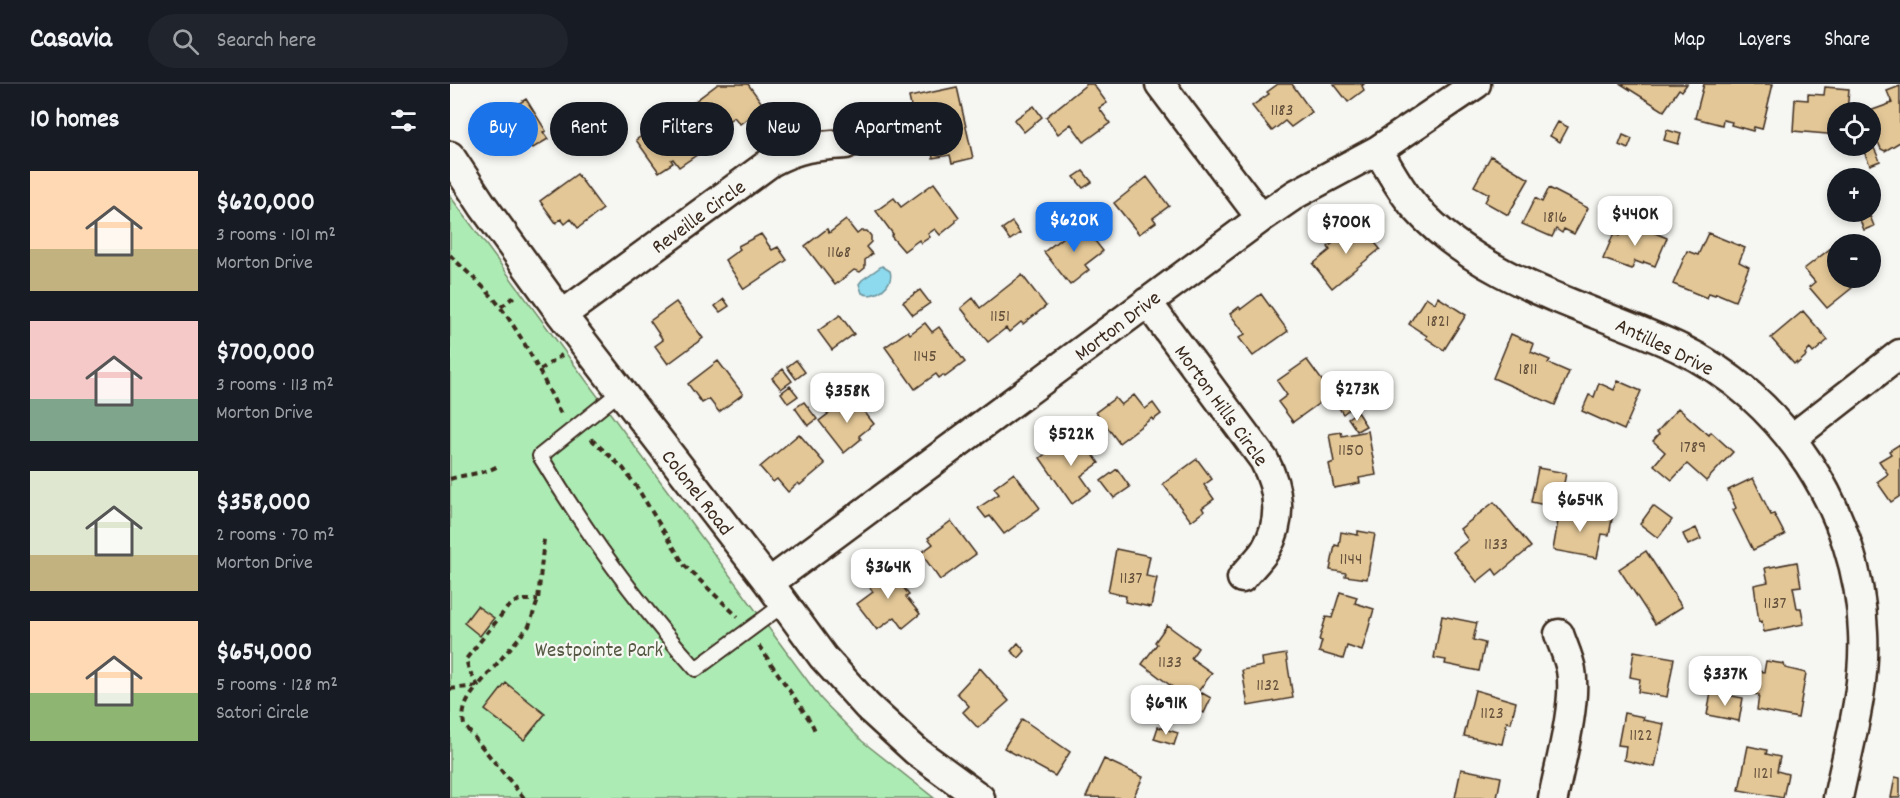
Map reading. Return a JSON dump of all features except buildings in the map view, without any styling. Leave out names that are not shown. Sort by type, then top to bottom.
[{"type":"street","points":[[1160,84],[1261,218]]},
{"type":"street","name":"Morton Drive","points":[[776,593],[1147,302],[1261,218],[1333,173],[1378,150],[1476,84]]},
{"type":"street","name":"Reveille Circle","points":[[562,315],[771,162],[791,151],[833,145]]},
{"type":"street","name":"Antilles Drive","points":[[1378,150],[1414,205],[1433,225],[1460,246],[1524,283],[1678,348],[1710,365],[1738,385],[1764,409],[1812,467],[1829,498],[1850,552],[1861,598],[1862,669],[1838,798]]},
{"type":"street","name":"Colonel Road","points":[[450,156],[483,206],[562,315],[823,657],[867,706],[916,751],[980,798]]},
{"type":"street","name":"Morton Hills Circle","points":[[1147,302],[1272,474],[1277,491],[1274,530],[1265,550],[1242,578]]},
{"type":"street","points":[[1791,439],[1900,354]]},
{"type":"street","points":[[1553,798],[1571,701],[1572,684],[1571,669],[1559,634]]},
{"type":"lane","points":[[620,392],[540,456],[611,567],[696,669],[776,593]]},
{"type":"path","points":[[450,255],[482,285],[501,307],[540,370],[562,417]]},
{"type":"path","points":[[501,307],[519,293]]},
{"type":"path","points":[[540,370],[564,354]]},
{"type":"path","points":[[587,435],[623,468],[650,506],[670,544],[686,566],[741,619]]},
{"type":"path","points":[[450,480],[468,474],[489,472],[498,466]]},
{"type":"path","points":[[525,798],[464,725],[462,715],[469,698],[478,686],[529,626],[538,600],[544,538]]},
{"type":"path","points":[[478,686],[469,670],[466,658],[507,608],[519,600],[538,600]]},
{"type":"path","points":[[757,643],[811,722],[816,733]]},
{"type":"path","points":[[450,689],[478,686]]},
{"type":"green space","name":"Westpointe Park","points":[[450,196],[821,699],[862,741],[934,798],[450,798]]},
{"type":"water","points":[[882,266],[890,271],[891,276],[887,286],[877,293],[867,295],[862,293],[859,284]]}]
